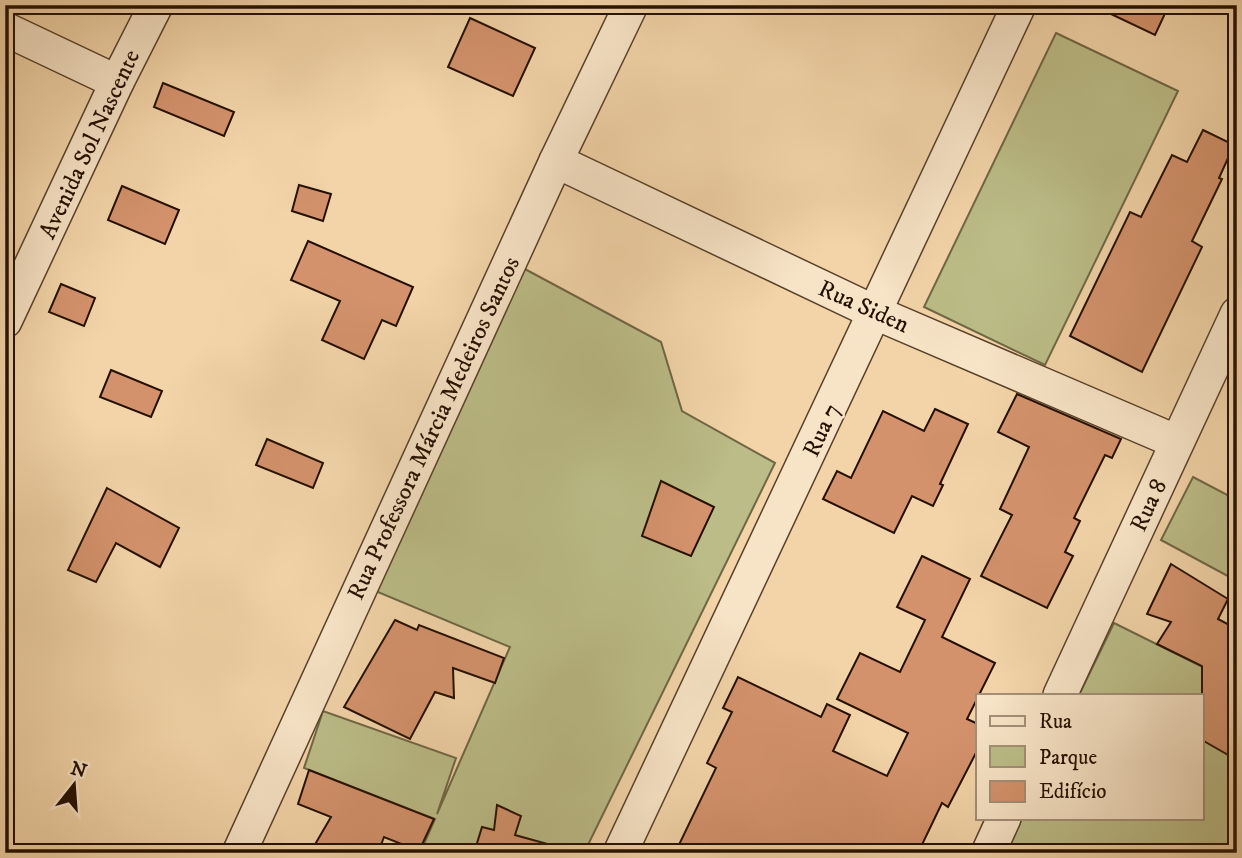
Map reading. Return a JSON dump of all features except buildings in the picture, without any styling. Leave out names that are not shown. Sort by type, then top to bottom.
[{"type":"street","name":"Avenida Sol Nascente","points":[[5,321],[156,5]]},
{"type":"street","name":"Rua Professora Márcia Medeiros Santos","points":[[239,853],[556,161],[631,5]]},
{"type":"street","name":"Rua 7","points":[[620,853],[1019,5]]},
{"type":"street","points":[[5,29],[117,82]]},
{"type":"street","name":"Rua Siden","points":[[556,161],[876,313],[1177,442]]},
{"type":"street","name":"Rua 8","points":[[1060,694],[1237,314]]},
{"type":"street","points":[[988,853],[1003,820]]},
{"type":"green space","points":[[1056,33],[1178,91],[1045,365],[924,307]]},
{"type":"green space","points":[[523,268],[661,342],[682,411],[775,463],[584,853],[420,853],[435,819],[304,768],[323,711],[456,758],[437,814],[510,647],[373,590]]},
{"type":"green space","points":[[1193,477],[1237,500],[1237,581],[1161,540]]},
{"type":"green space","points":[[1114,623],[1237,684],[1237,853],[1005,853],[1021,820],[1204,820],[1204,694],[1079,694]]}]
